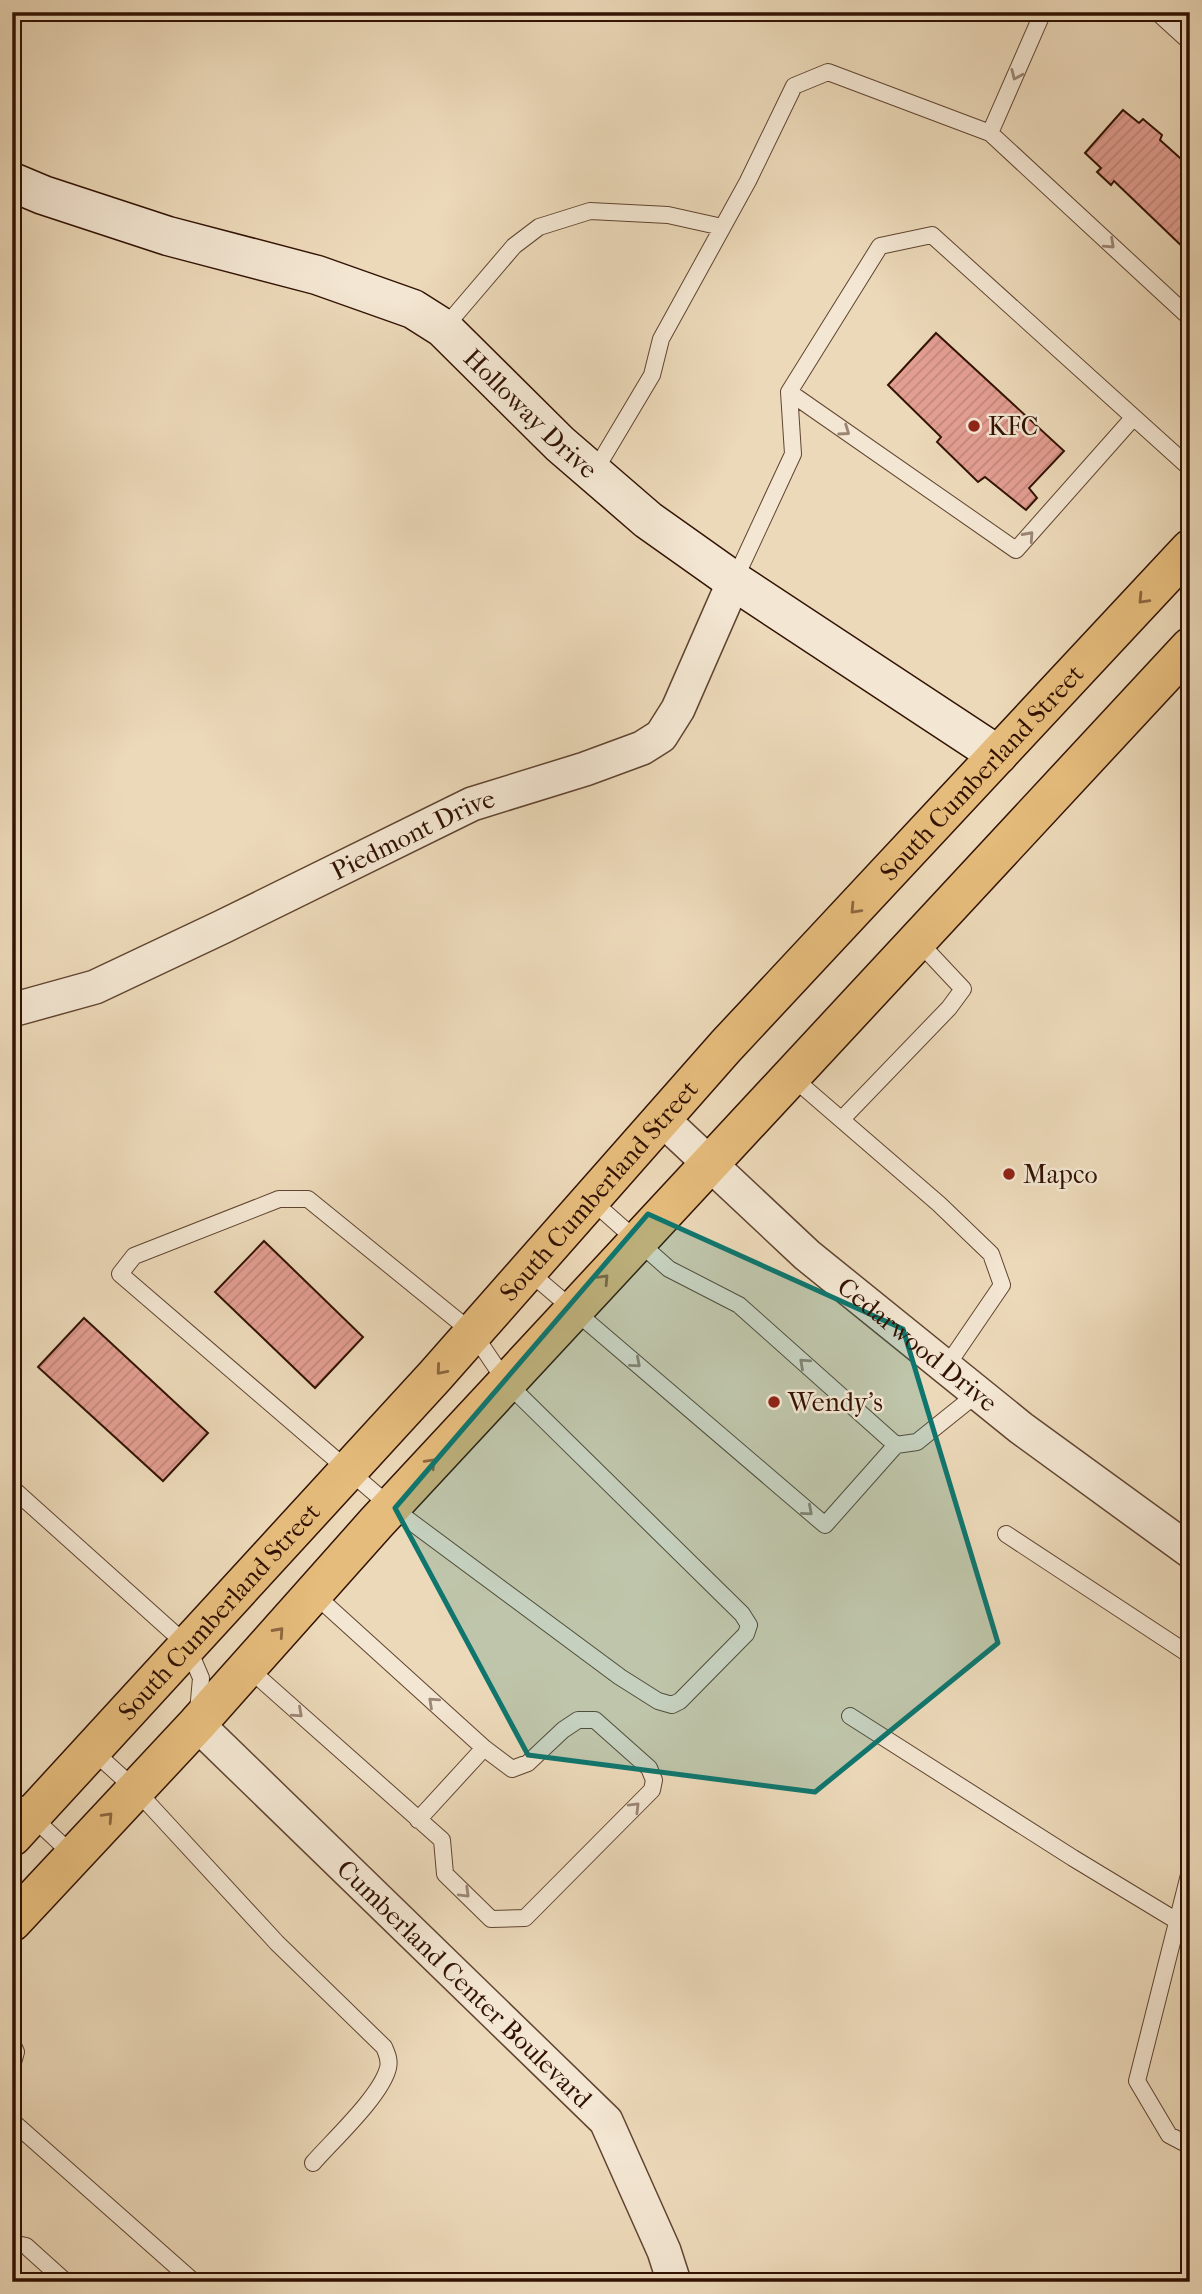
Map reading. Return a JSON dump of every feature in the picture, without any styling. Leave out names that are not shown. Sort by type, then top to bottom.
[{"type":"main road","name":"South Cumberland Street","points":[[19,1817],[92,1749],[349,1471],[726,1046],[1190,549]]},
{"type":"main road","name":"South Cumberland Street","points":[[12,1922],[197,1724],[506,1382],[639,1242],[1190,646]]},
{"type":"street","name":"Holloway Drive","points":[[12,182],[43,195],[169,236],[317,275],[413,309],[443,328],[506,388],[532,417],[593,474],[648,520],[734,581],[998,755]]},
{"type":"street","name":"Piedmont Drive","points":[[12,1010],[94,987],[472,804],[585,769],[642,748],[661,736],[678,709],[734,581]]},
{"type":"street","name":"Cedarwood Drive","points":[[662,1119],[807,1255],[1021,1427],[1190,1550]]},
{"type":"street","name":"Cumberland Center Boulevard","points":[[197,1724],[606,2121],[664,2251],[674,2282]]},
{"type":"lane","points":[[990,133],[1043,12]]},
{"type":"lane","points":[[1157,12],[1190,42]]},
{"type":"lane","points":[[593,474],[652,375],[661,339],[794,86],[828,72],[990,133],[1190,318]]},
{"type":"lane","points":[[443,328],[514,246],[539,227],[590,211],[668,215],[722,227]]},
{"type":"lane","points":[[734,581],[793,454],[789,392],[880,246],[932,236],[1190,468]]},
{"type":"lane","points":[[789,392],[1016,550],[1133,418]]},
{"type":"lane","points":[[842,1119],[949,1008],[963,989],[917,940]]},
{"type":"lane","points":[[792,1077],[939,1204],[991,1254],[1002,1284],[946,1367]]},
{"type":"lane","points":[[279,1199],[308,1199],[473,1333],[506,1382],[742,1614],[749,1625],[746,1634],[680,1701],[672,1705],[658,1701],[621,1677],[391,1507],[120,1274],[134,1256],[279,1199]]},
{"type":"lane","points":[[590,1200],[669,1269],[739,1305],[896,1445]]},
{"type":"lane","points":[[528,1270],[825,1525],[896,1445],[917,1442],[978,1393]]},
{"type":"lane","points":[[12,1488],[187,1645],[201,1678],[197,1724]]},
{"type":"lane","points":[[1006,1534],[1190,1655]]},
{"type":"lane","points":[[247,1667],[442,1840],[444,1874],[491,1919],[525,1918],[652,1790],[654,1780],[649,1768],[595,1720],[578,1720],[563,1730],[528,1763],[512,1769],[484,1748],[313,1593]]},
{"type":"lane","points":[[850,1716],[1177,1921]]},
{"type":"lane","points":[[418,1820],[484,1748]]},
{"type":"lane","points":[[92,1749],[135,1789],[277,1943],[384,2047],[389,2066],[381,2087],[313,2163]]},
{"type":"lane","points":[[19,1817],[73,1854]]},
{"type":"lane","points":[[1190,1871],[1137,2081],[1169,2135],[1190,2146]]},
{"type":"lane","points":[[12,2043],[16,2052],[12,2066]]},
{"type":"lane","points":[[12,2121],[194,2282]]},
{"type":"lane","points":[[12,2243],[26,2246],[66,2282]]},
{"type":"highlighted area","points":[[648,1214],[903,1329],[998,1643],[815,1792],[528,1755],[395,1508]]},
{"type":"building","points":[[1123,110],[1139,123],[1143,119],[1162,135],[1160,140],[1190,167],[1190,254],[1114,181],[1111,185],[1097,172],[1101,168],[1085,153]]},
{"type":"building","points":[[936,333],[1064,451],[1029,488],[1037,498],[1026,510],[985,477],[978,482],[937,442],[941,437],[888,385]]},
{"type":"building","points":[[264,1241],[363,1337],[315,1388],[215,1292]]},
{"type":"building","points":[[84,1318],[208,1433],[163,1481],[38,1367]]},
{"type":"place","name":"KFC","points":[[974,426]]},
{"type":"place","name":"Mapco","points":[[1009,1174]]},
{"type":"place","name":"Wendy's","points":[[774,1402]]}]
